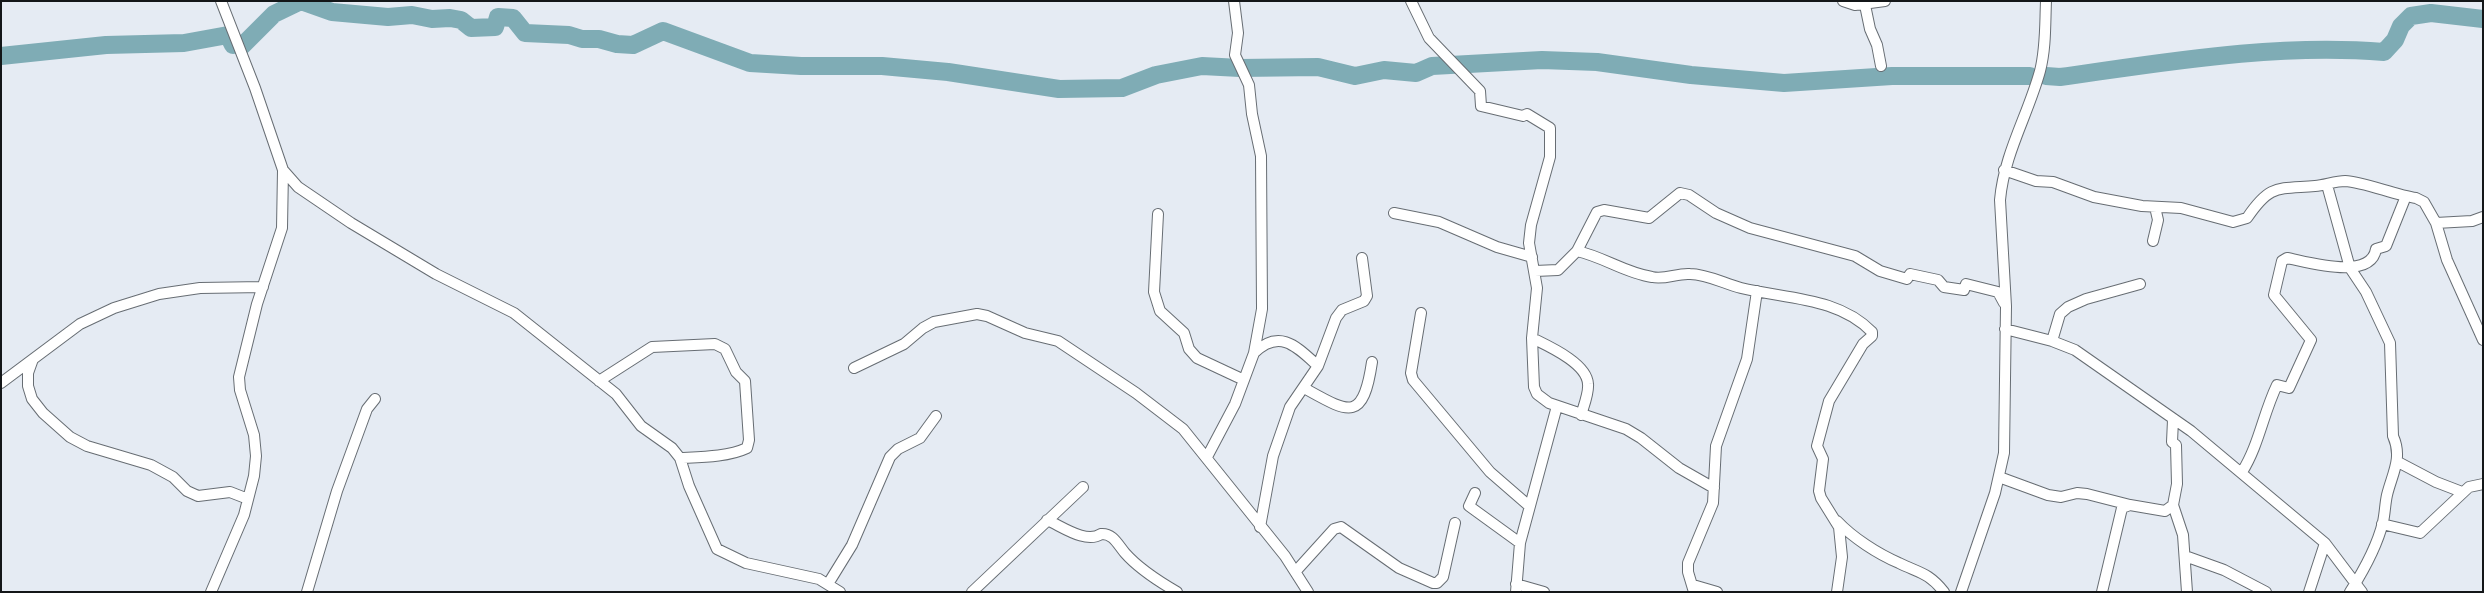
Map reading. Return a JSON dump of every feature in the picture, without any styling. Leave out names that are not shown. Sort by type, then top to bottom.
[{"type":"street","points":[[212,592],[248,499],[254,476],[255,446],[240,390],[239,377],[263,286],[282,228],[282,170],[255,88],[221,1]]},
{"type":"street","points":[[1207,457],[1235,404],[1244,380],[1254,353],[1262,310],[1261,156],[1252,114],[1249,85],[1236,55],[1238,33],[1234,1]]},
{"type":"street","points":[[1411,1],[1429,38],[1480,91],[1481,106],[1524,116],[1527,114],[1550,128],[1549,165],[1531,225],[1530,243],[1535,270],[1536,302],[1532,338],[1534,387],[1542,398],[1557,406],[1626,429],[1641,438],[1678,468],[1714,488]]},
{"type":"street","points":[[1843,1],[1856,5],[1885,1]]},
{"type":"street","points":[[1961,592],[1981,537],[1999,478],[2004,440],[2006,306],[2000,200],[2004,170],[2040,69],[2046,1]]},
{"type":"street","points":[[1865,5],[1870,30],[1877,45],[1881,66]]},
{"type":"street","points":[[282,170],[298,187],[316,201],[366,232],[436,274],[514,313],[616,394],[641,426],[672,448],[680,458],[689,486],[717,549],[746,563],[808,576],[828,584],[840,592]]},
{"type":"street","points":[[2004,170],[2036,181],[2053,182],[2094,197],[2155,207],[2181,208],[2233,222],[2247,218],[2258,202],[2270,191],[2290,186],[2327,185],[2345,181],[2424,202],[2436,223],[2447,260],[2483,340]]},
{"type":"street","points":[[2327,185],[2350,268],[2366,292],[2390,343],[2393,436],[2398,446],[2398,462],[2387,495],[2382,524],[2356,589]]},
{"type":"street","points":[[1535,270],[1558,270],[1577,251],[1597,212],[1604,210],[1649,218],[1680,193],[1694,197],[1716,213],[1750,228],[1855,256],[1880,271],[1906,279],[1910,274],[1938,280],[1944,287],[1964,290],[1966,284],[1998,292],[2006,306]]},
{"type":"street","points":[[2242,472],[2258,442],[2270,401],[2277,385],[2289,388],[2311,340],[2274,295],[2282,261],[2287,258],[2350,268],[2369,263],[2375,258],[2376,249],[2386,246],[2406,196]]},
{"type":"street","points":[[2153,241],[2158,220],[2155,207]]},
{"type":"street","points":[[1394,213],[1439,222],[1488,244],[1532,257]]},
{"type":"street","points":[[1158,214],[1154,292],[1160,311],[1184,332],[1189,350],[1197,358],[1244,380]]},
{"type":"street","points":[[2436,223],[2472,221],[2483,218]]},
{"type":"street","points":[[1577,251],[1593,255],[1638,274],[1666,278],[1690,274],[1757,292],[1797,298],[1838,308],[1848,312],[1872,332],[1872,336],[1863,344],[1829,401],[1817,446],[1823,458],[1819,491],[1821,498],[1837,521],[1848,532],[1893,560],[1926,573],[1944,592]]},
{"type":"street","points":[[1260,527],[1270,470],[1290,407],[1318,366],[1336,318],[1342,310],[1359,303],[1366,296],[1362,258]]},
{"type":"street","points":[[2052,341],[2060,314],[2068,306],[2140,284]]},
{"type":"street","points":[[1,383],[80,324],[101,313],[130,302],[159,294],[200,288],[263,286]]},
{"type":"street","points":[[1717,592],[1693,588],[1688,572],[1688,563],[1708,518],[1714,488],[1716,446],[1747,359],[1757,292]]},
{"type":"street","points":[[1421,313],[1420,329],[1411,373],[1413,380],[1490,472],[1528,506]]},
{"type":"street","points":[[854,368],[904,344],[923,328],[934,322],[982,314],[1025,333],[1058,341],[1136,393],[1177,424],[1207,457],[1296,571],[1308,592]]},
{"type":"street","points":[[2005,329],[2052,341],[2075,350],[2213,448],[2324,542],[2356,589]]},
{"type":"street","points":[[1532,338],[1572,361],[1587,376],[1588,384],[1582,414]]},
{"type":"street","points":[[1254,353],[1270,342],[1288,342],[1297,347],[1318,366]]},
{"type":"street","points":[[599,381],[652,347],[715,344],[725,350],[736,372],[745,381],[749,440],[747,448],[740,451],[700,457],[680,458]]},
{"type":"street","points":[[33,358],[28,373],[28,386],[32,399],[43,413],[70,437],[87,446],[150,465],[173,477],[187,492],[198,496],[230,492],[248,499]]},
{"type":"street","points":[[1304,388],[1331,403],[1350,408],[1364,397],[1372,362]]},
{"type":"street","points":[[307,592],[337,491],[367,409],[375,399]]},
{"type":"street","points":[[1544,592],[1516,588],[1520,543],[1528,506],[1557,406]]},
{"type":"street","points":[[828,584],[852,545],[890,457],[898,449],[920,438],[936,416]]},
{"type":"street","points":[[2174,420],[2172,442],[2176,445],[2177,478],[2172,506],[2184,535],[2187,592]]},
{"type":"street","points":[[2398,462],[2436,482],[2462,492]]},
{"type":"street","points":[[1999,478],[2048,495],[2061,497],[2076,493],[2087,494],[2130,506],[2165,511],[2172,506]]},
{"type":"street","points":[[2382,524],[2420,533],[2462,492],[2473,485],[2483,484]]},
{"type":"street","points":[[972,592],[1083,487]]},
{"type":"street","points":[[1475,493],[1469,506],[1520,543]]},
{"type":"street","points":[[2102,592],[2120,512],[2130,506]]},
{"type":"street","points":[[1047,520],[1088,538],[1101,534],[1109,535],[1126,554],[1152,576],[1176,592]]},
{"type":"street","points":[[1837,521],[1842,557],[1837,592]]},
{"type":"street","points":[[1296,571],[1334,529],[1341,527],[1399,568],[1433,584],[1437,583],[1442,576],[1455,523]]},
{"type":"street","points":[[2309,592],[2324,542]]},
{"type":"street","points":[[2185,556],[2212,564],[2266,592]]},
{"type":"waterway","points":[[301,1],[332,12],[388,17],[412,15],[432,19],[450,18],[461,20],[471,28],[495,27],[498,17],[513,18],[525,33],[569,35],[582,39],[599,39],[617,44],[633,45],[663,31],[750,63],[801,66],[882,66],[948,72],[1059,89],[1122,88],[1156,75],[1202,66],[1240,68],[1318,67],[1355,76],[1384,70],[1416,73],[1432,66],[1542,60],[1597,62],[1691,75],[1784,83],[1892,76],[2030,76]]},
{"type":"waterway","points":[[242,46],[274,14],[301,1]]},
{"type":"waterway","points":[[2046,76],[2060,77],[2181,60],[2262,52],[2303,50],[2384,52],[2395,40],[2401,26],[2411,16],[2431,13],[2483,19]]},
{"type":"waterway","points":[[1,56],[106,45],[184,43],[228,35],[233,45]]}]
